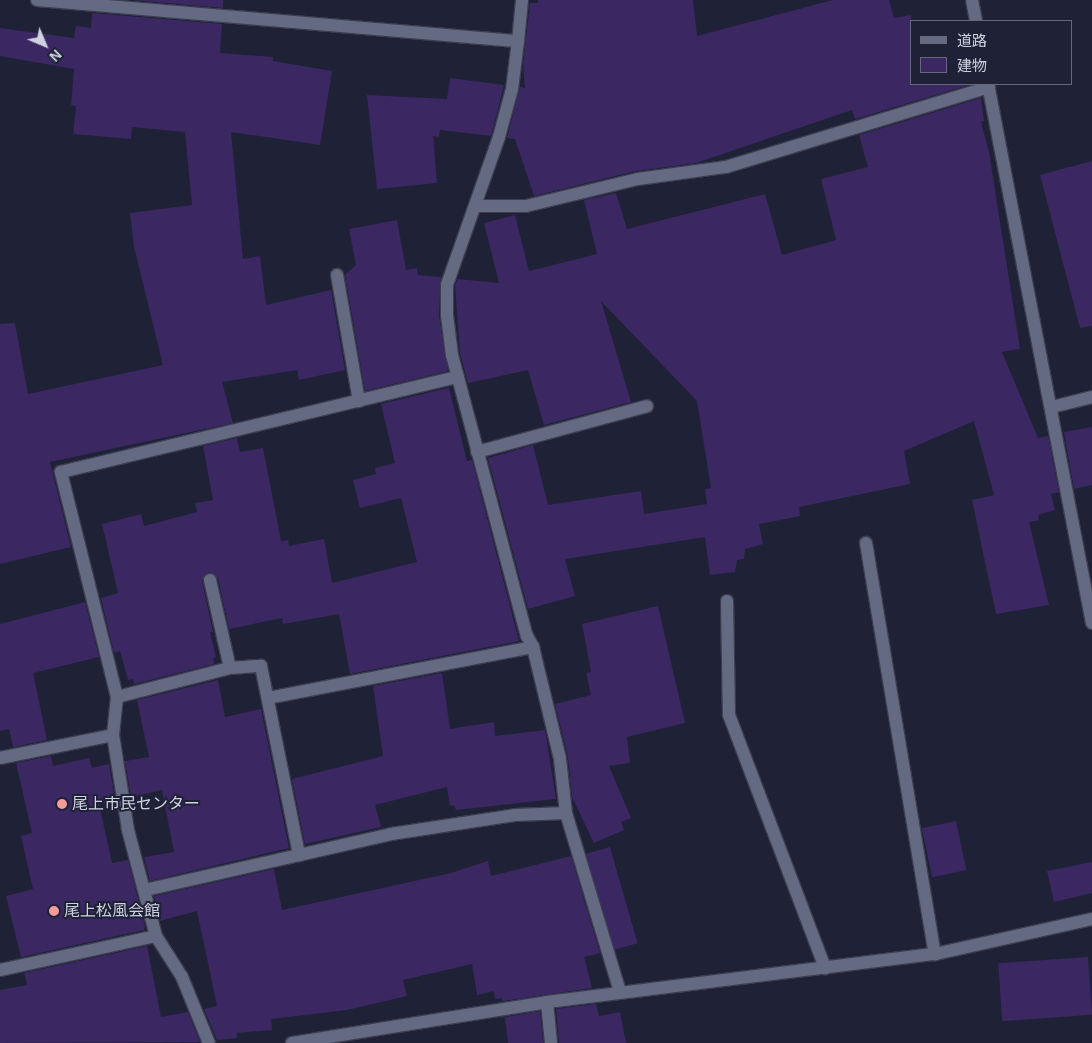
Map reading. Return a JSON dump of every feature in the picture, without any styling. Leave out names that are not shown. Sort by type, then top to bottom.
[{"type":"street","points":[[37,0],[518,41]]},
{"type":"street","points":[[522,0],[512,89],[476,206],[447,285],[452,355],[527,636],[533,647],[560,759],[566,813],[620,992]]},
{"type":"street","points":[[972,0],[976,20]]},
{"type":"street","points":[[476,206],[526,206],[638,179],[726,167],[989,85],[1092,623]]},
{"type":"street","points":[[337,275],[359,401]]},
{"type":"street","points":[[208,1043],[182,976],[156,936],[128,830],[113,735],[117,697],[60,472],[458,377]]},
{"type":"street","points":[[1052,407],[1092,397]]},
{"type":"street","points":[[477,452],[647,406]]},
{"type":"street","points":[[866,543],[935,954]]},
{"type":"street","points":[[210,580],[230,668]]},
{"type":"street","points":[[727,601],[729,716],[825,968]]},
{"type":"street","points":[[268,698],[533,647]]},
{"type":"street","points":[[117,697],[230,668],[261,666],[299,855]]},
{"type":"street","points":[[0,758],[113,735]]},
{"type":"street","points":[[145,890],[391,834],[514,815],[566,813]]},
{"type":"street","points":[[292,1043],[547,1002],[935,954],[1092,918]]},
{"type":"street","points":[[0,970],[156,936]]},
{"type":"street","points":[[547,1002],[551,1043]]},
{"type":"building","points":[[133,0],[223,0],[223,8]]},
{"type":"building","points":[[538,0],[693,0],[697,36],[833,0],[889,0],[894,18],[911,15],[910,85],[969,85],[855,119],[852,110],[696,163],[636,171],[534,196],[515,139],[507,138],[520,87],[525,88],[523,66],[530,3],[538,3]]},
{"type":"building","points":[[92,13],[222,24],[220,53],[273,57],[273,61],[332,71],[320,145],[231,132],[243,259],[260,256],[266,305],[331,290],[345,370],[299,380],[297,370],[222,382],[233,423],[50,462],[71,547],[0,564],[0,324],[15,323],[28,394],[163,365],[134,247],[130,213],[192,205],[185,132],[132,127],[131,139],[73,134],[76,106],[71,105],[74,69],[0,56],[0,28],[74,38],[76,26],[91,28]]},
{"type":"building","points":[[450,78],[504,85],[491,136],[440,130],[439,137],[433,136],[437,183],[377,189],[367,95],[447,99]]},
{"type":"building","points":[[981,98],[984,121],[981,122],[989,152],[1020,349],[1002,352],[1038,438],[1048,436],[1059,492],[1051,494],[1055,510],[1038,515],[1039,520],[1029,522],[1049,605],[996,614],[972,500],[994,495],[974,421],[904,451],[910,484],[799,507],[800,516],[759,524],[763,544],[745,549],[744,559],[737,560],[735,572],[710,575],[705,537],[565,559],[575,596],[528,609],[488,458],[533,445],[548,505],[641,491],[644,514],[707,504],[705,489],[711,488],[697,401],[601,301],[631,402],[544,425],[528,370],[468,383],[460,353],[455,286],[458,279],[499,283],[484,223],[515,215],[529,271],[597,254],[584,200],[616,193],[627,229],[765,194],[782,255],[836,240],[821,179],[868,167],[859,135]]},
{"type":"building","points":[[1092,161],[1092,326],[1080,328],[1040,175]]},
{"type":"building","points":[[397,220],[406,270],[417,268],[418,275],[441,277],[439,316],[448,371],[365,391],[345,275],[356,265],[349,229]]},
{"type":"building","points":[[452,387],[449,388],[467,461],[472,460],[519,641],[350,674],[339,614],[283,624],[282,618],[229,629],[218,578],[209,572],[202,581],[213,632],[210,632],[216,657],[213,658],[214,664],[134,684],[133,679],[128,680],[120,651],[114,653],[101,598],[118,593],[102,524],[141,514],[144,526],[197,512],[195,503],[213,500],[203,446],[237,438],[240,452],[263,448],[281,541],[288,540],[289,546],[324,539],[332,583],[417,562],[401,498],[360,508],[353,480],[376,474],[375,468],[395,463],[381,404]]},
{"type":"building","points":[[1092,427],[1092,485],[1074,489],[1064,432]]},
{"type":"building","points":[[85,602],[99,657],[33,673],[47,740],[13,747],[9,729],[0,731],[0,624]]},
{"type":"building","points":[[658,606],[685,723],[627,737],[630,763],[609,766],[631,818],[621,822],[624,830],[594,843],[572,797],[568,757],[555,704],[591,695],[586,673],[591,672],[582,624]]},
{"type":"building","points":[[442,673],[450,729],[494,722],[495,736],[545,730],[556,799],[456,810],[454,805],[450,806],[447,787],[375,805],[381,827],[305,844],[292,779],[383,756],[373,686]]},
{"type":"building","points":[[218,680],[225,717],[261,709],[289,848],[150,881],[144,857],[174,852],[162,790],[131,797],[125,761],[149,757],[137,700]]},
{"type":"building","points":[[51,756],[53,766],[89,758],[92,768],[109,764],[115,800],[99,804],[112,863],[128,860],[145,926],[144,930],[21,957],[6,896],[33,889],[21,836],[32,833],[16,763]]},
{"type":"building","points":[[956,821],[966,870],[932,877],[922,828]]},
{"type":"building","points":[[610,847],[638,943],[614,950],[586,854]]},
{"type":"building","points":[[571,856],[600,953],[584,957],[592,988],[502,1001],[502,998],[495,999],[494,991],[477,995],[472,964],[403,980],[407,996],[347,1010],[271,1019],[272,1030],[237,1033],[237,1038],[217,1040],[204,1009],[217,1006],[197,911],[160,921],[154,896],[274,869],[282,910],[451,873],[488,861],[491,876]]},
{"type":"building","points":[[1092,862],[1092,893],[1054,902],[1047,871]]},
{"type":"building","points":[[147,946],[161,1017],[188,1012],[200,1042],[0,1043],[0,990],[27,985],[24,973]]},
{"type":"building","points":[[1088,957],[1092,1015],[1002,1021],[998,963]]},
{"type":"building","points":[[596,1004],[599,1016],[620,1012],[626,1043],[559,1043],[556,1009]]},
{"type":"building","points":[[540,1011],[543,1043],[508,1043],[505,1017]]},
{"type":"place","name":"尾上市民センター","points":[[62,804]]},
{"type":"place","name":"尾上松風会館","points":[[54,911]]}]
